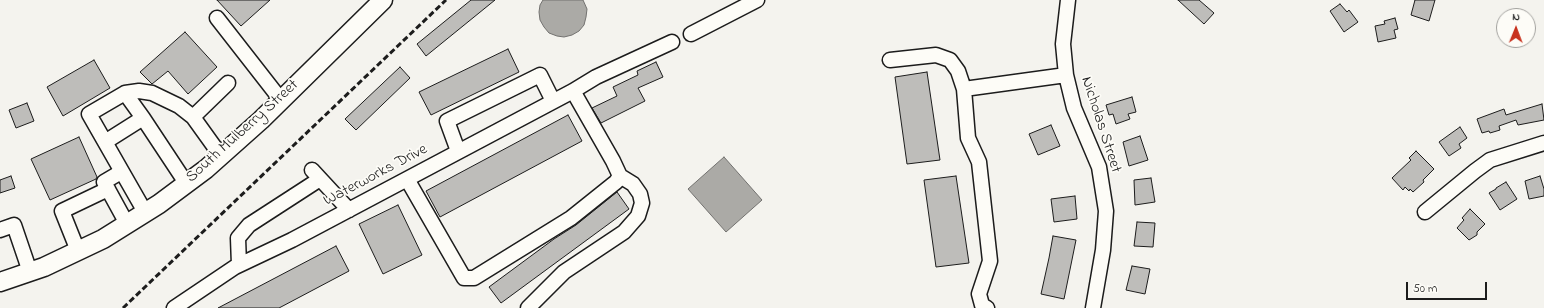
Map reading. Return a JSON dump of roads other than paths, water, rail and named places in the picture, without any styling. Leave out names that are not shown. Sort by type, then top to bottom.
[{"type":"main road","name":"South Mulberry Street","points":[[0,282],[44,267],[103,239],[146,212],[206,169],[281,100],[382,0]]},
{"type":"street","points":[[691,34],[757,0]]},
{"type":"street","name":"Nicholas Street","points":[[1068,0],[1063,44],[1066,75],[1074,108],[1099,167],[1106,211],[1103,250],[1093,308]]},
{"type":"street","points":[[217,18],[281,100]]},
{"type":"street","name":"Waterworks Drive","points":[[174,308],[239,265],[292,240],[349,210],[553,101],[596,76],[672,42]]},
{"type":"street","points":[[890,60],[936,55],[950,60],[958,71],[964,89],[968,138],[979,162],[990,261],[979,294],[982,305],[987,308]]},
{"type":"street","points":[[458,151],[447,121],[540,75],[553,101]]},
{"type":"street","points":[[964,89],[1066,75]]},
{"type":"street","points":[[193,117],[228,82]]},
{"type":"street","points":[[528,308],[564,272],[624,232],[638,216],[642,203],[640,194],[633,184],[620,176],[573,90]]},
{"type":"street","points":[[146,212],[121,172],[89,114],[125,93],[139,91],[152,93],[168,100],[193,117],[221,156]]},
{"type":"street","points":[[125,93],[186,183]]},
{"type":"street","points":[[105,142],[143,118]]},
{"type":"street","points":[[1425,212],[1490,160],[1544,143]]},
{"type":"street","points":[[121,172],[104,182],[127,224]]},
{"type":"street","points":[[239,265],[238,238],[249,225],[316,174],[349,210]]},
{"type":"street","points":[[407,179],[464,278],[474,278],[571,218],[616,182],[620,176]]},
{"type":"street","points":[[78,251],[62,211],[108,189]]},
{"type":"street","points":[[0,230],[14,225],[30,272]]},
{"type":"railway","points":[[123,308],[446,0]]}]
